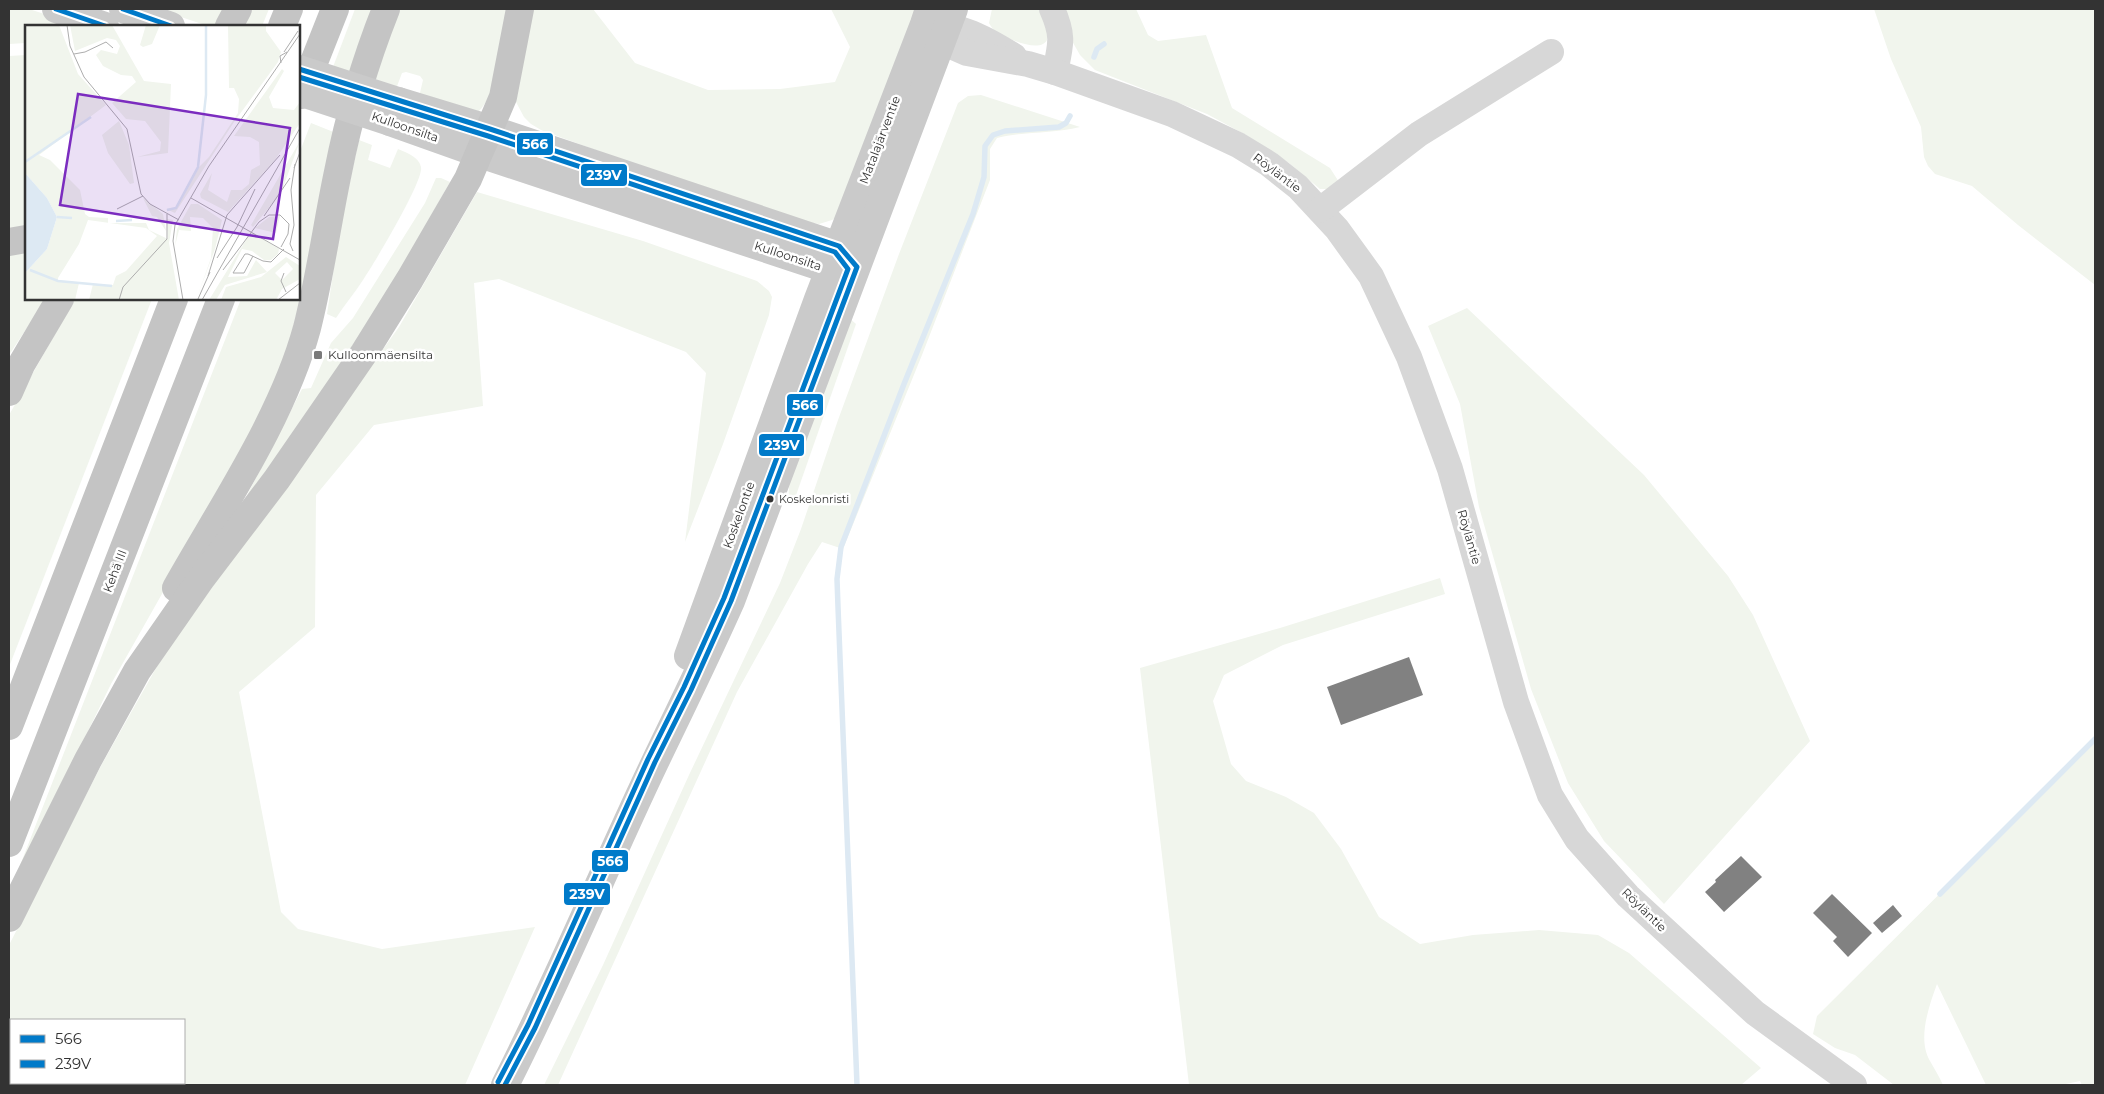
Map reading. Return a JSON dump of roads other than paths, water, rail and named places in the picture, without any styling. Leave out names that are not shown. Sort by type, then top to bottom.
[{"type":"highway","points":[[230,25],[238,9]]},
{"type":"highway","points":[[282,25],[289,9]]},
{"type":"highway","points":[[300,98],[334,9]]},
{"type":"highway","points":[[9,918],[88,760],[137,671],[166,606],[266,429],[288,382],[307,329],[351,114],[368,56],[386,9]]},
{"type":"highway","points":[[137,671],[201,579],[277,479],[364,353],[415,271],[468,179],[485,142],[502,97],[520,9]]},
{"type":"highway","points":[[9,242],[25,239]]},
{"type":"highway","points":[[9,392],[21,365],[59,300]]},
{"type":"highway","points":[[9,726],[174,300]]},
{"type":"highway","name":"Kehä III","points":[[9,843],[221,300]]},
{"type":"main road","points":[[56,9],[102,25]]},
{"type":"main road","points":[[123,9],[169,25]]},
{"type":"main road","name":"Matalajärventie","points":[[834,258],[939,22]]},
{"type":"main road","name":"Matalajärventie","points":[[857,267],[939,22]]},
{"type":"main road","name":"Kulloonsilta","points":[[300,69],[394,112],[857,267]]},
{"type":"main road","name":"Kulloonsilta","points":[[300,92],[394,112]]},
{"type":"main road","name":"Koskelontie","points":[[655,762],[677,687],[834,258]]},
{"type":"main road","name":"Koskelontie","points":[[505,1085],[542,1011],[655,762],[691,690],[731,601],[857,267]]},
{"type":"street","points":[[1052,9],[1059,25],[1062,42],[1055,72]]},
{"type":"street","name":"Röyläntie","points":[[939,22],[982,57],[1028,64],[1055,72],[1172,114],[1238,145],[1269,164],[1298,187],[1337,229],[1371,276],[1409,357],[1450,469],[1516,702],[1554,802],[1583,846],[1628,896],[1755,1012],[1854,1085]]},
{"type":"street","points":[[1320,210],[1419,134],[1552,52]]},
{"type":"waterway","points":[[1094,57],[1097,49],[1104,44]]},
{"type":"waterway","points":[[857,1085],[837,579],[841,547],[973,214],[984,177],[985,146],[993,135],[1005,131],[1059,127],[1066,123],[1070,116]]},
{"type":"waterway","points":[[1940,894],[2095,739]]},
{"type":"place","name":"Kulloonmäensilta","points":[[318,355]]},
{"type":"place","name":"Koskelonristi","points":[[770,499]]}]
